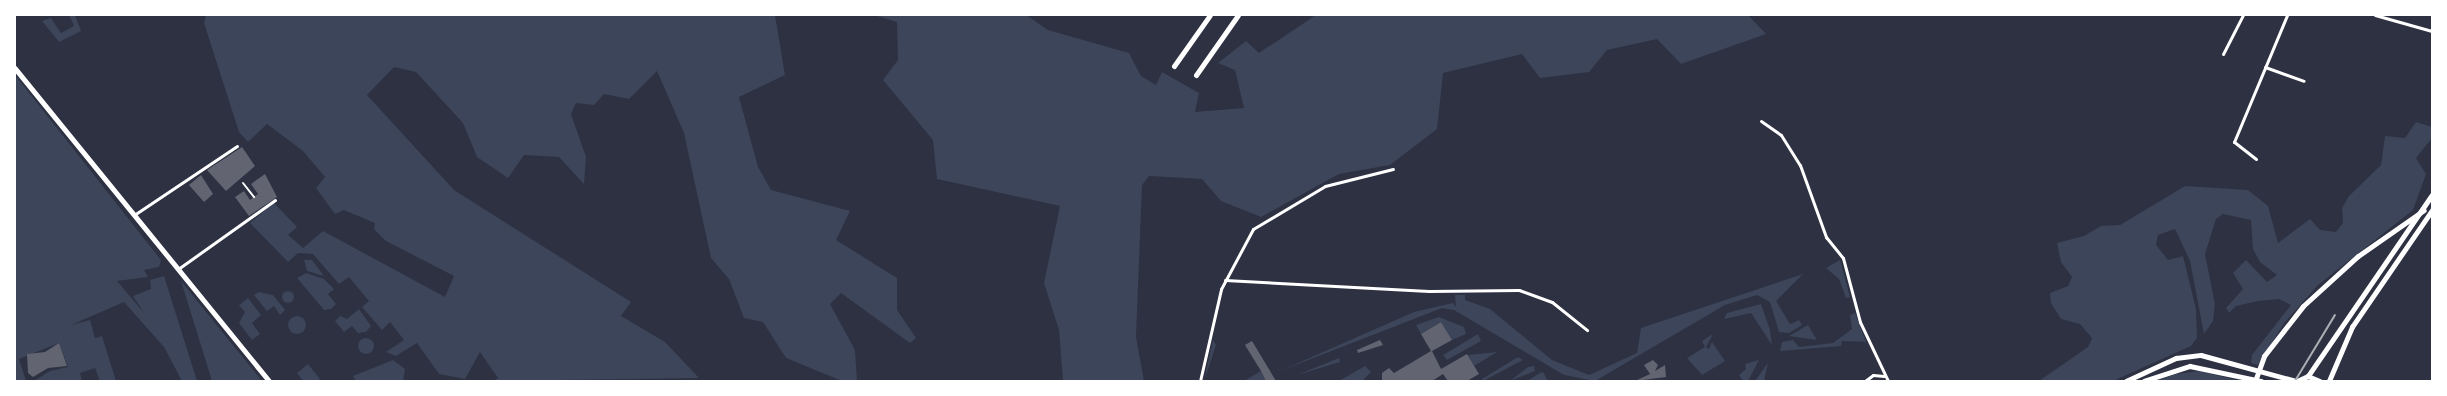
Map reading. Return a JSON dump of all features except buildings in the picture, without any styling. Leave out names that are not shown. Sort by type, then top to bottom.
[{"type":"highway","points":[[1174,66],[1210,15]]},
{"type":"highway","points":[[1196,75],[1238,15]]},
{"type":"highway","points":[[2255,381],[2264,356],[2302,306],[2358,256],[2424,210]]},
{"type":"main road","points":[[15,68],[269,381]]},
{"type":"main road","points":[[2126,381],[2186,356],[2243,366],[2296,381],[2308,376],[2343,322],[2424,210],[2432,195]]},
{"type":"main road","points":[[2329,381],[2352,327],[2432,210]]},
{"type":"main road","points":[[2144,381],[2190,366],[2241,374],[2261,381]]},
{"type":"main road","points":[[2308,376],[2320,381]]},
{"type":"street","points":[[2223,54],[2243,15]]},
{"type":"street","points":[[2256,158],[2234,142],[2287,15]]},
{"type":"street","points":[[2375,15],[2432,32]]},
{"type":"street","points":[[2265,67],[2304,81]]},
{"type":"street","points":[[1762,121],[1794,152],[1826,237],[1843,258],[1860,322],[1888,381]]},
{"type":"street","points":[[134,215],[237,146]]},
{"type":"street","points":[[1200,381],[1225,280],[1258,225],[1325,186],[1393,169]]},
{"type":"street","points":[[243,183],[254,197]]},
{"type":"street","points":[[178,269],[275,200]]},
{"type":"street","points":[[1225,280],[1429,292],[1519,290],[1552,302],[1587,330]]},
{"type":"street","points":[[1864,381],[1873,375],[1885,376]]},
{"type":"shaded area","points":[[69,15],[75,15],[81,31],[59,42],[42,21],[51,18],[61,33],[74,26]]},
{"type":"shaded area","points":[[206,15],[775,15],[785,75],[739,97],[758,167],[771,190],[850,211],[836,240],[897,278],[897,310],[916,338],[910,343],[841,293],[830,304],[855,350],[857,381],[842,381],[786,358],[763,322],[744,318],[729,279],[711,258],[684,133],[657,71],[629,99],[604,94],[594,105],[576,103],[571,114],[586,157],[584,184],[559,157],[524,155],[508,178],[477,157],[463,123],[416,72],[394,67],[367,95],[454,190],[631,302],[621,316],[665,342],[699,378],[493,381],[498,378],[480,352],[465,379],[439,374],[417,343],[396,356],[386,352],[404,340],[390,322],[382,330],[362,307],[369,301],[349,277],[339,284],[313,254],[298,253],[288,262],[250,223],[274,203],[297,227],[288,235],[303,248],[323,231],[445,297],[454,276],[386,241],[374,229],[375,223],[344,210],[335,214],[316,188],[325,177],[303,151],[267,124],[248,142],[239,132],[204,23]]},
{"type":"shaded area","points":[[874,15],[1026,15],[1048,30],[1129,53],[1141,76],[1156,85],[1162,72],[1199,93],[1195,112],[1244,108],[1235,70],[1218,63],[1246,41],[1259,53],[1316,15],[1748,15],[1766,34],[1681,64],[1657,39],[1607,50],[1589,72],[1540,78],[1522,54],[1443,73],[1437,129],[1390,165],[1339,174],[1261,217],[1221,201],[1202,179],[1149,176],[1142,185],[1136,337],[1144,381],[1063,381],[1059,330],[1044,283],[1060,206],[937,179],[933,140],[883,80],[898,60],[897,22]]},
{"type":"shaded area","points":[[15,75],[161,260],[159,267],[144,270],[148,277],[117,281],[144,313],[133,296],[151,289],[150,280],[164,276],[197,381],[182,381],[164,347],[124,302],[71,325],[90,320],[95,338],[102,336],[116,381],[100,381],[95,368],[80,373],[82,381],[34,381],[50,371],[68,367],[59,343],[19,359],[26,381],[15,381]]},
{"type":"shaded area","points":[[2416,122],[2432,127],[2432,138],[2416,158],[2426,174],[2413,210],[2318,285],[2285,322],[2258,365],[2251,363],[2252,355],[2291,305],[2279,299],[2258,301],[2236,306],[2229,313],[2226,308],[2243,289],[2233,273],[2246,260],[2267,282],[2277,275],[2260,262],[2253,249],[2251,220],[2223,214],[2216,219],[2205,254],[2215,304],[2213,321],[2204,334],[2190,261],[2175,229],[2158,235],[2156,245],[2168,260],[2183,256],[2196,309],[2197,338],[2191,346],[2113,381],[2039,381],[2088,347],[2092,338],[2080,324],[2061,319],[2051,303],[2050,293],[2068,286],[2072,277],[2061,262],[2057,243],[2084,236],[2101,226],[2120,225],[2185,186],[2248,190],[2268,206],[2278,243],[2310,219],[2320,230],[2336,232],[2343,223],[2342,208],[2349,196],[2381,165],[2385,136],[2405,138]]},
{"type":"shaded area","points":[[304,260],[312,260],[324,276],[307,271]]},
{"type":"shaded area","points":[[1840,260],[1850,297],[1846,298],[1839,279],[1826,268]]},
{"type":"shaded area","points":[[306,273],[324,279],[334,289],[328,294],[336,304],[331,309],[324,310],[297,278]]},
{"type":"shaded area","points":[[1803,274],[1776,301],[1790,324],[1799,320],[1802,325],[1789,333],[1779,332],[1770,302],[1757,295],[1725,305],[1595,381],[1564,375],[1454,310],[1442,308],[1280,371],[1414,312],[1453,303],[1456,307],[1455,295],[1465,295],[1465,300],[1490,309],[1552,360],[1589,375],[1637,353],[1641,328]]},
{"type":"shaded area","points":[[181,281],[262,381],[212,381]]},
{"type":"shaded area","points":[[286,291],[290,291],[294,297],[290,303],[286,303],[282,299],[282,295]]},
{"type":"shaded area","points":[[259,292],[273,295],[285,310],[280,315],[274,306],[267,311],[254,295]]},
{"type":"shaded area","points":[[248,298],[261,315],[252,323],[260,334],[252,340],[239,323],[245,312],[239,305]]},
{"type":"shaded area","points":[[1761,304],[1770,330],[1772,345],[1751,313],[1724,319],[1727,313]]},
{"type":"shaded area","points":[[359,309],[371,326],[366,332],[358,333],[352,326],[344,332],[335,321],[340,316],[347,319]]},
{"type":"shaded area","points":[[1855,313],[1866,342],[1842,341],[1841,346],[1780,351],[1782,342],[1793,340],[1799,347],[1833,343],[1852,329],[1850,315]]},
{"type":"shaded area","points":[[297,316],[303,319],[306,325],[303,331],[297,334],[291,331],[288,325],[291,319]]},
{"type":"shaded area","points":[[1439,317],[1464,327],[1466,334],[1452,340],[1441,322],[1421,334],[1416,325]]},
{"type":"shaded area","points":[[1808,325],[1817,340],[1789,336]]},
{"type":"shaded area","points":[[1478,334],[1481,341],[1447,360],[1443,355]]},
{"type":"shaded area","points":[[1713,334],[1706,347],[1709,349],[1712,342],[1725,361],[1702,375],[1687,358],[1705,347],[1702,341]]},
{"type":"shaded area","points":[[366,338],[372,340],[374,346],[372,352],[366,354],[360,352],[358,346],[360,340]]},
{"type":"shaded area","points":[[1213,340],[1216,345],[1204,381]]},
{"type":"shaded area","points":[[1497,352],[1474,366],[1468,355]]},
{"type":"shaded area","points":[[1518,357],[1523,360],[1483,381],[1482,379]]},
{"type":"shaded area","points":[[1339,358],[1340,362],[1297,375]]},
{"type":"shaded area","points":[[393,360],[405,369],[403,381],[356,381],[353,376]]},
{"type":"shaded area","points":[[1759,360],[1748,381],[1743,381],[1739,375],[1746,369],[1745,364]]},
{"type":"shaded area","points":[[1768,363],[1764,381],[1755,381]]},
{"type":"shaded area","points":[[308,364],[320,379],[317,381],[303,381],[297,373]]},
{"type":"shaded area","points":[[1365,366],[1371,372],[1362,381],[1339,381]]},
{"type":"shaded area","points":[[1534,366],[1535,371],[1510,381],[1528,367]]},
{"type":"shaded area","points":[[1261,371],[1266,380],[1244,381]]},
{"type":"shaded area","points":[[2199,371],[2241,381],[2156,381],[2176,374]]},
{"type":"shaded area","points":[[1543,372],[1548,381],[1527,381],[1540,373]]},
{"type":"railway","points":[[2295,381],[2335,315]]}]
